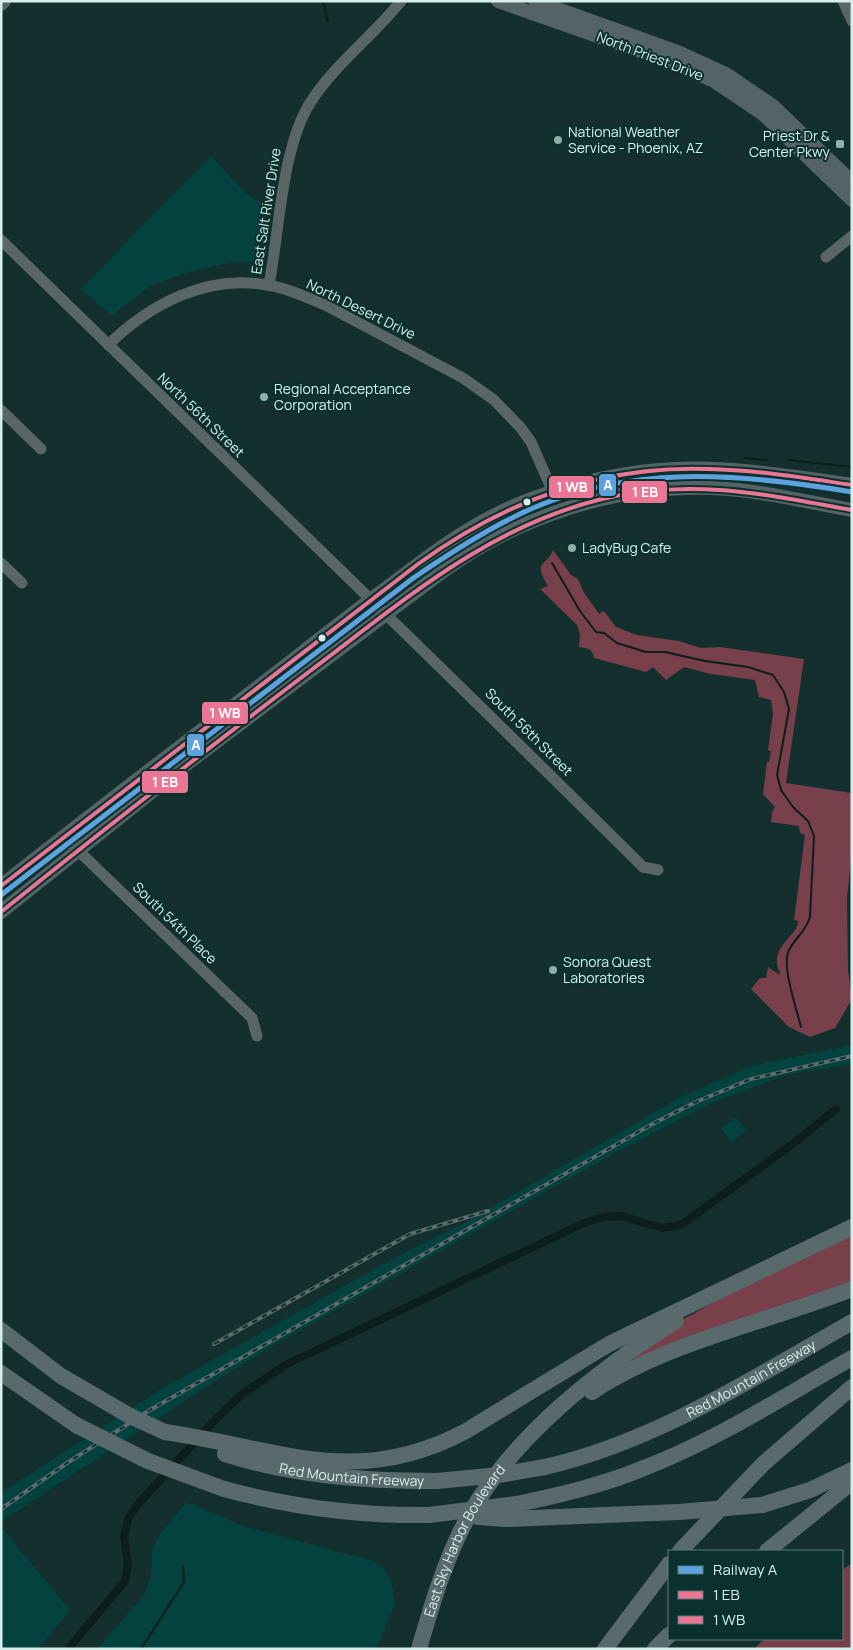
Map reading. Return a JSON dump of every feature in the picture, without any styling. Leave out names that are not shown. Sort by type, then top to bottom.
[{"type":"highway","points":[[236,1452],[348,1463],[386,1460],[426,1450],[466,1432],[610,1344],[852,1227]]},
{"type":"highway","points":[[525,1444],[554,1412],[629,1352],[694,1310],[780,1262]]},
{"type":"highway","points":[[525,1444],[593,1390],[636,1367],[852,1289]]},
{"type":"highway","name":"Red Mountain Freeway","points":[[1,1330],[40,1361],[108,1404],[165,1432],[236,1452],[277,1468],[341,1478],[394,1482],[438,1481],[492,1476],[544,1467],[600,1451],[668,1425],[714,1401],[852,1322]]},
{"type":"highway","points":[[428,1515],[517,1504],[594,1486],[669,1458],[717,1434],[852,1358]]},
{"type":"highway","points":[[1,1373],[76,1425],[148,1461],[224,1489],[276,1502],[328,1510],[369,1514],[506,1519],[679,1512],[762,1505],[810,1490],[852,1470]]},
{"type":"highway","points":[[681,1550],[763,1464],[852,1387]]},
{"type":"highway","name":"East Sky Harbor Boulevard","points":[[418,1649],[444,1569],[467,1520],[489,1485],[525,1444]]},
{"type":"highway","points":[[768,1550],[852,1482]]},
{"type":"highway","points":[[605,1649],[668,1565]]},
{"type":"highway","points":[[655,1649],[668,1637]]},
{"type":"main road","name":"North Priest Drive","points":[[498,1],[653,55],[714,81],[764,114],[852,200]]},
{"type":"main road","name":"North Priest Drive","points":[[535,1],[678,52],[726,74],[772,106],[852,182]]},
{"type":"main road","points":[[1,912],[380,608],[459,535],[504,511],[553,492],[622,475],[683,468],[744,470],[852,485]]},
{"type":"main road","points":[[1,886],[63,836],[380,608],[489,542],[526,524],[590,501],[650,491],[714,488],[852,510]]},
{"type":"street","name":"East Salt River Drive","points":[[269,285],[290,154],[304,113],[328,78],[401,1]]},
{"type":"street","points":[[843,1],[852,21]]},
{"type":"street","points":[[826,257],[852,236]]},
{"type":"street","name":"North 56th Street","points":[[1,240],[380,608]]},
{"type":"street","name":"North Desert Drive","points":[[108,345],[137,319],[154,308],[193,291],[230,284],[269,285],[325,305],[483,391],[499,404],[526,435],[540,460],[553,492]]},
{"type":"street","points":[[1,410],[41,449]]},
{"type":"street","points":[[1,563],[22,583]]},
{"type":"street","name":"South 56th Street","points":[[380,608],[643,867],[658,870]]},
{"type":"street","name":"South 54th Place","points":[[63,836],[252,1018],[257,1036]]},
{"type":"shaded area","points":[[211,156],[245,192],[261,203],[258,256],[252,262],[234,262],[192,271],[151,285],[112,316],[80,289]]},
{"type":"shaded area","points":[[553,550],[571,575],[578,579],[583,591],[599,614],[604,611],[616,627],[637,635],[679,641],[701,648],[720,647],[804,659],[786,783],[852,793],[852,849],[847,898],[848,971],[852,999],[835,1028],[810,1037],[789,1027],[751,989],[760,978],[766,978],[768,967],[780,975],[777,964],[779,950],[794,931],[798,921],[794,920],[805,835],[800,833],[799,826],[771,822],[772,812],[775,807],[763,794],[767,762],[769,762],[771,751],[768,750],[773,714],[771,700],[759,697],[755,680],[711,674],[684,667],[666,680],[653,667],[646,672],[594,658],[589,650],[579,647],[580,634],[577,625],[540,589],[548,586],[543,577],[541,567]]},
{"type":"shaded area","points":[[852,1045],[852,1064],[788,1074],[709,1104],[622,1149],[497,1219],[272,1346],[195,1394],[1,1522],[1,1493],[163,1388],[387,1262],[468,1221],[679,1098],[751,1066]]},
{"type":"shaded area","points":[[736,1117],[746,1131],[731,1142],[721,1128]]},
{"type":"shaded area","points":[[852,1233],[852,1281],[634,1359],[631,1354],[680,1321],[734,1291]]},
{"type":"shaded area","points":[[186,1502],[244,1526],[377,1562],[384,1568],[392,1584],[395,1604],[376,1649],[97,1649],[145,1594],[152,1570],[152,1550],[158,1537]]},
{"type":"shaded area","points":[[1,1527],[70,1610],[38,1649],[1,1649]]},
{"type":"shaded area","points":[[852,1563],[852,1649],[754,1649],[763,1640],[843,1640],[843,1569]]},
{"type":"waterway","points":[[323,1],[328,22]]},
{"type":"waterway","points":[[745,458],[767,460]]},
{"type":"waterway","points":[[789,460],[852,467]]},
{"type":"waterway","points":[[552,563],[580,611],[596,632],[604,633],[617,643],[646,652],[665,652],[705,661],[748,667],[773,675],[784,692],[789,709],[777,775],[781,790],[793,807],[808,821],[814,836],[810,917],[789,950],[787,957],[788,976],[801,1027]]},
{"type":"waterway","points":[[68,1649],[125,1581],[128,1565],[124,1536],[129,1517],[139,1503],[216,1419],[241,1395],[285,1365],[584,1223],[603,1217],[621,1216],[662,1228],[681,1225],[794,1143],[836,1109]]},
{"type":"waterway","points":[[141,1649],[184,1582],[183,1567]]},
{"type":"railway","points":[[1,1509],[67,1463],[150,1410],[656,1122],[698,1101],[751,1079],[852,1056]]},
{"type":"railway","points":[[214,1344],[410,1234],[488,1211]]},
{"type":"rail line","name":"A","points":[[1,895],[412,579],[465,544],[520,514],[560,498],[600,486],[683,477],[768,480],[852,492]]},
{"type":"transit line","points":[[1,886],[418,564],[485,522],[520,505],[556,491],[592,481],[630,473],[668,469],[744,471],[852,485]]},
{"type":"transit line","points":[[1,912],[193,760],[378,619],[447,570],[521,528],[560,512],[602,499],[666,490],[697,489],[758,494],[852,510]]},
{"type":"place","name":"National Weather Service - Phoenix, AZ","points":[[558,140]]},
{"type":"place","name":"Priest Dr & Center Pkwy","points":[[840,144]]},
{"type":"place","name":"Regional Acceptance Corporation","points":[[264,397]]},
{"type":"place","name":"LadyBug Cafe","points":[[572,548]]},
{"type":"place","name":"Sonora Quest Laboratories","points":[[553,970]]}]
